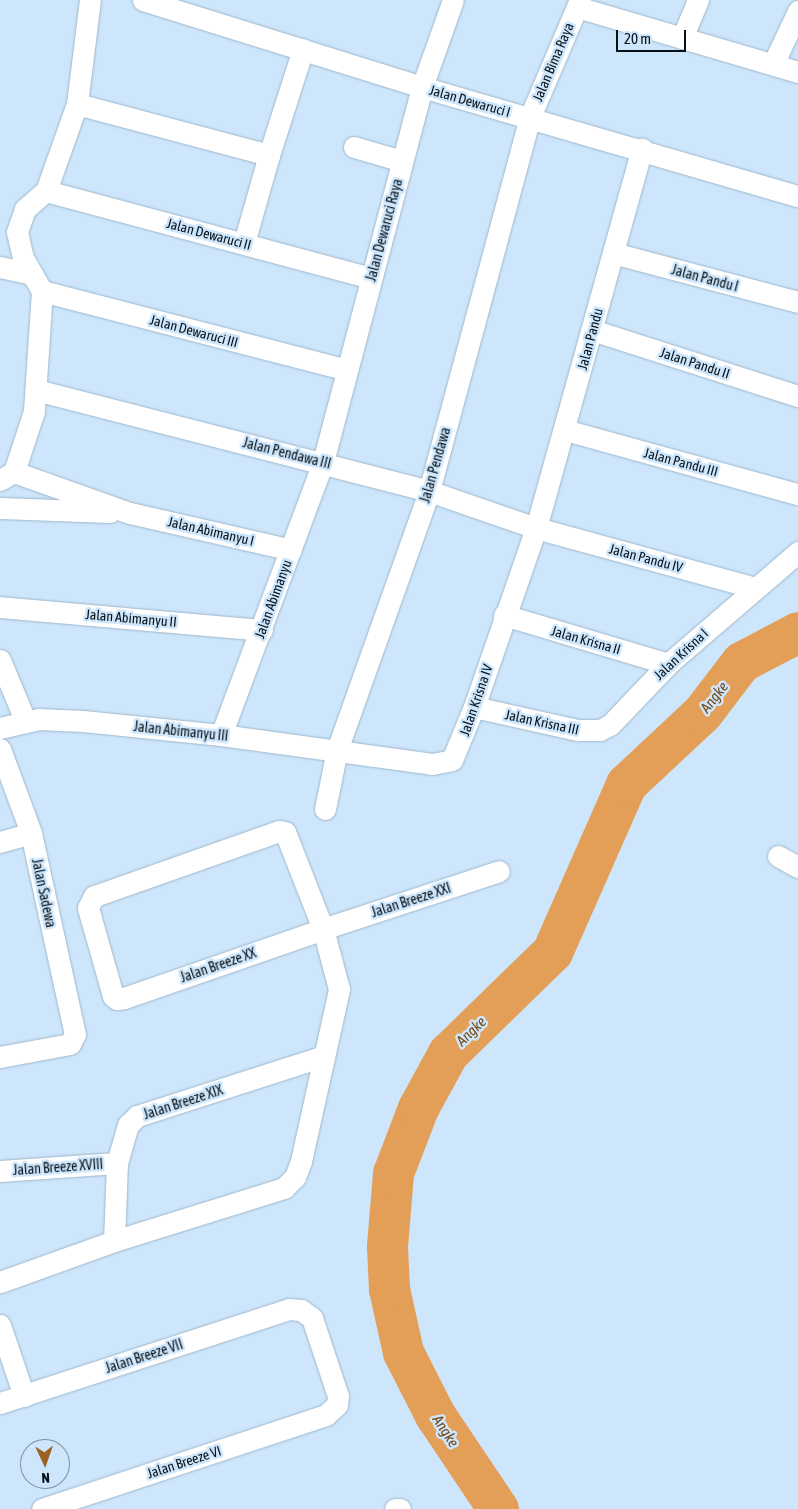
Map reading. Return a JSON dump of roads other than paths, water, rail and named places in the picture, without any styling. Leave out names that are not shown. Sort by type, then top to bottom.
[{"type":"street","points":[[7,476],[34,411],[36,390],[37,283],[18,245],[16,232],[26,210],[46,191],[77,104],[90,0]]},
{"type":"street","name":"Jalan Dewaruci I","points":[[143,0],[422,87],[642,149],[798,196]]},
{"type":"street","name":"Jalan Dewaruci Raya","points":[[323,462],[422,87],[453,0]]},
{"type":"street","points":[[682,38],[698,0]]},
{"type":"street","name":"Jalan Bima Raya","points":[[530,117],[578,4],[682,38],[798,72]]},
{"type":"street","points":[[773,64],[798,12]]},
{"type":"street","points":[[244,243],[269,155],[303,49]]},
{"type":"street","points":[[77,104],[269,155]]},
{"type":"street","name":"Jalan Pendawa","points":[[325,809],[337,750],[429,491],[530,117]]},
{"type":"street","points":[[354,147],[402,161]]},
{"type":"street","name":"Jalan Pandu","points":[[536,528],[565,430],[642,149]]},
{"type":"street","name":"Jalan Dewaruci II","points":[[46,191],[371,278]]},
{"type":"street","name":"Jalan Pandu I","points":[[613,253],[798,302]]},
{"type":"street","name":"Jalan Dewaruci III","points":[[0,267],[37,283],[346,370]]},
{"type":"street","name":"Jalan Pandu II","points":[[592,330],[798,396]]},
{"type":"street","name":"Jalan Pendawa III","points":[[36,390],[323,462],[429,491],[536,528]]},
{"type":"street","name":"Jalan Pandu III","points":[[565,430],[798,494]]},
{"type":"street","name":"Jalan Abimanyu","points":[[222,735],[323,462]]},
{"type":"street","name":"Jalan Abimanyu I","points":[[7,476],[130,513],[291,550]]},
{"type":"street","name":"Jalan Abimanyu I","points":[[0,508],[130,513]]},
{"type":"street","name":"Jalan Pandu IV","points":[[536,528],[756,588]]},
{"type":"street","name":"Jalan Krisna IV","points":[[337,750],[445,764],[458,751],[536,528]]},
{"type":"street","points":[[756,588],[798,552]]},
{"type":"street","name":"Jalan Krisna I","points":[[610,725],[668,664],[756,588]]},
{"type":"street","name":"Jalan Abimanyu II","points":[[0,607],[262,630]]},
{"type":"street","name":"Jalan Krisna II","points":[[504,615],[668,664]]},
{"type":"street","points":[[0,660],[15,724]]},
{"type":"street","name":"Jalan Krisna III","points":[[474,707],[589,731],[610,725]]},
{"type":"street","name":"Jalan Abimanyu III","points":[[15,724],[83,721],[222,735],[337,750]]},
{"type":"street","name":"Jalan Sadewa","points":[[0,749],[31,833],[74,1040],[70,1044],[0,1057]]},
{"type":"street","name":"Jalan Breeze XX","points":[[279,832],[285,832],[323,929],[124,998],[113,996],[88,908],[89,901],[94,896],[279,832]]},
{"type":"street","points":[[0,842],[31,833]]},
{"type":"street","points":[[778,856],[798,866]]},
{"type":"street","name":"Jalan Breeze XXI","points":[[323,929],[499,871]]},
{"type":"street","points":[[0,1282],[114,1241],[284,1188],[295,1177],[301,1160],[339,989],[323,929]]},
{"type":"street","name":"Jalan Breeze XIX","points":[[114,1241],[117,1163],[128,1125],[137,1116],[324,1056]]},
{"type":"street","name":"Jalan Breeze XVIII","points":[[0,1171],[117,1163]]},
{"type":"street","name":"Jalan Breeze VII","points":[[0,1403],[289,1309],[301,1310],[312,1318],[338,1396],[337,1405],[326,1415]]},
{"type":"street","points":[[0,1325],[24,1396]]},
{"type":"street","name":"Jalan Breeze VI","points":[[42,1509],[326,1415]]},
{"type":"street","points":[[395,1509],[400,1509]]},
{"type":"waterway","name":"Angke","points":[[498,1509],[435,1415],[403,1352],[389,1289],[387,1246],[393,1173],[418,1108],[448,1053],[552,952],[626,784],[702,713],[741,662],[798,632]]}]
